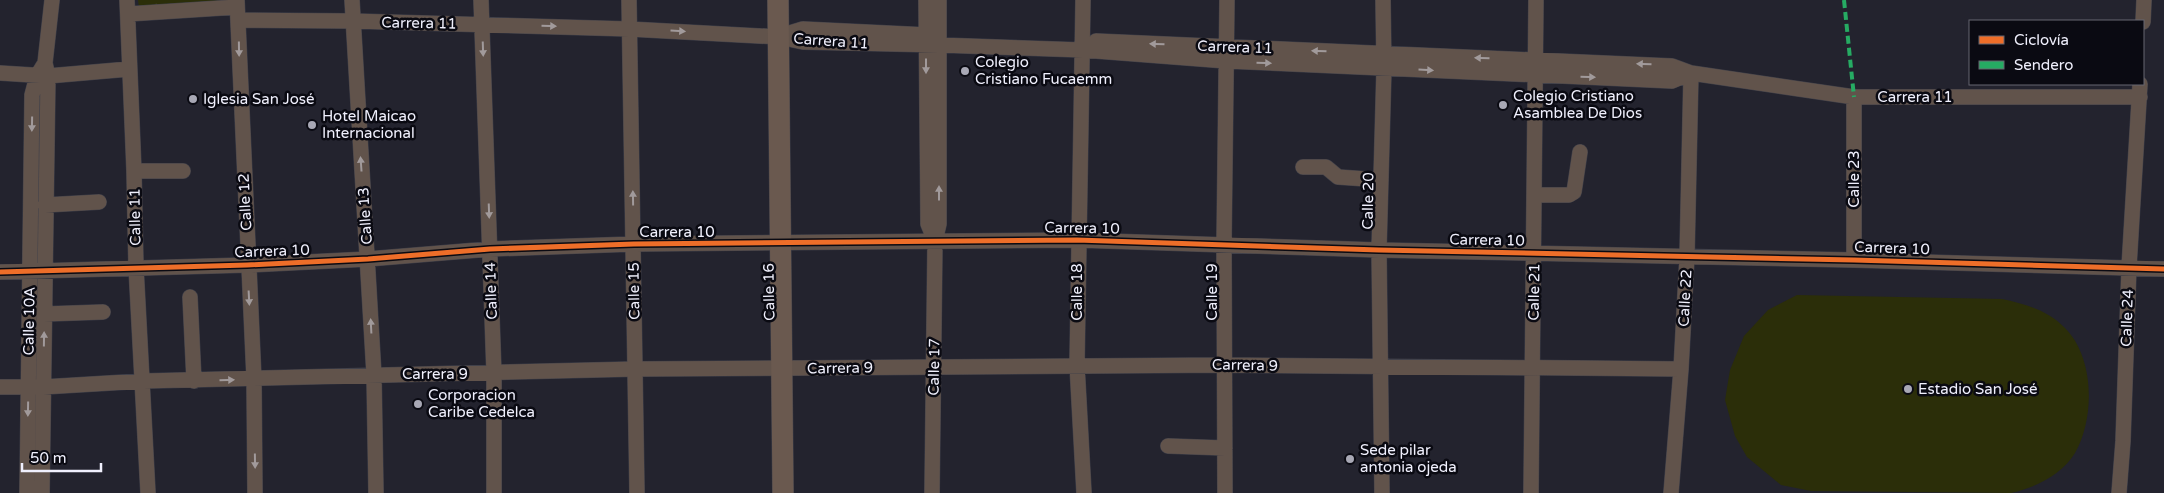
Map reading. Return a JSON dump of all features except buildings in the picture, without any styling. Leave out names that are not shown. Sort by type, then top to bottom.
[{"type":"highway","name":"Calle 16","points":[[778,0],[783,493]]},
{"type":"street","name":"Calle 10A","points":[[27,493],[44,314],[37,272],[45,205],[43,71],[52,0]]},
{"type":"street","name":"Calle 13","points":[[352,0],[374,375],[376,493]]},
{"type":"street","name":"Calle 14","points":[[481,0],[494,374],[494,493]]},
{"type":"street","name":"Calle 15","points":[[629,0],[637,493]]},
{"type":"street","name":"Calle 17","points":[[926,0],[932,40],[939,224],[935,241],[932,493]]},
{"type":"street","name":"Calle 17","points":[[932,40],[939,0]]},
{"type":"street","name":"Calle 18","points":[[1083,0],[1077,365],[1084,493]]},
{"type":"street","name":"Calle 19","points":[[1225,493],[1224,244],[1227,0]]},
{"type":"street","name":"Calle 20","points":[[1382,493],[1379,250],[1384,61],[1383,0]]},
{"type":"street","name":"Calle 21","points":[[1530,493],[1536,0]]},
{"type":"street","points":[[2143,20],[2144,0]]},
{"type":"street","name":"Carrera 11","points":[[127,7],[237,9],[352,21],[629,29],[779,36],[804,42],[932,40],[1083,45],[1226,54],[1536,67],[1672,81],[1691,73],[1854,98],[2140,90]]},
{"type":"street","name":"Calle 11","points":[[127,7],[136,267],[148,493]]},
{"type":"street","name":"Calle 12","points":[[237,9],[254,379],[255,493]]},
{"type":"street","points":[[0,73],[130,69]]},
{"type":"street","name":"Calle 10A","points":[[42,493],[36,387],[37,272],[32,95],[43,71]]},
{"type":"street","name":"Calle 22","points":[[1671,493],[1681,369],[1687,257],[1691,73]]},
{"type":"street","name":"Calle 24","points":[[2119,493],[2123,441],[2129,267],[2140,90]]},
{"type":"street","name":"Calle 23","points":[[1854,98],[1854,260]]},
{"type":"street","points":[[1535,195],[1569,195],[1574,192],[1580,152]]},
{"type":"street","points":[[1303,167],[1326,167],[1338,177],[1381,180]]},
{"type":"street","points":[[134,171],[183,171]]},
{"type":"street","points":[[45,205],[99,202]]},
{"type":"street","name":"Carrera 10","points":[[0,272],[248,265],[368,259],[490,249],[634,244],[1078,240],[1379,250],[2164,269]]},
{"type":"street","points":[[190,297],[194,381]]},
{"type":"street","points":[[44,314],[103,312]]},
{"type":"street","name":"Carrera 9","points":[[0,387],[36,387],[143,381],[494,374],[636,369],[1225,365],[1380,368],[1681,369]]},
{"type":"street","points":[[1168,446],[1225,448]]},
{"type":"green space","points":[[138,0],[233,0],[139,7]]},
{"type":"green space","name":"Estadio San José","points":[[1797,295],[2002,299],[2043,312],[2064,327],[2074,340],[2082,354],[2086,371],[2089,388],[2086,423],[2082,439],[2075,453],[2063,468],[2047,479],[2029,488],[2011,493],[1811,491],[1781,485],[1747,457],[1735,436],[1725,400],[1730,370],[1744,336],[1768,310]]},
{"type":"marked path","points":[[1844,0],[1854,97]]},
{"type":"cycle path","points":[[0,272],[247,265],[368,259],[490,249],[634,244],[1077,240],[1379,250],[2164,269]]},
{"type":"place","name":"Colegio Cristiano Fucaemm","points":[[965,71]]},
{"type":"place","name":"Iglesia San José","points":[[193,99]]},
{"type":"place","name":"Colegio Cristiano Asamblea De Dios","points":[[1503,105]]},
{"type":"place","name":"Hotel Maicao Internacional","points":[[312,125]]},
{"type":"place","name":"Estadio San José","points":[[1908,389]]},
{"type":"place","name":"Corporacion Caribe Cedelca","points":[[418,404]]},
{"type":"place","name":"Sede pilar antonia ojeda","points":[[1350,459]]}]
